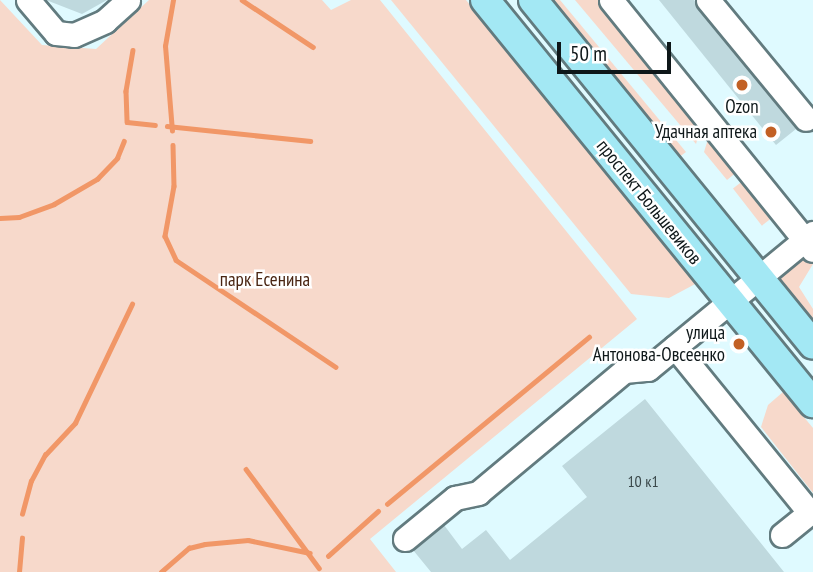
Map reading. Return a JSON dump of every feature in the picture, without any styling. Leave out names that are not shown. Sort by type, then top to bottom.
[{"type":"main road","name":"проспект Большевиков","points":[[485,0],[813,403]]},
{"type":"main road","name":"проспект Большевиков","points":[[533,0],[813,345]]},
{"type":"street","points":[[28,0],[56,33],[74,35],[105,21],[128,0]]},
{"type":"street","points":[[405,539],[455,498],[478,493],[624,371],[648,369],[758,278],[810,241],[611,0]]},
{"type":"street","points":[[708,0],[806,119]]},
{"type":"street","points":[[675,347],[811,512],[782,536]]},
{"type":"green space","name":"парк Есенина","points":[[0,0],[42,45],[96,49],[149,0],[322,0],[331,10],[351,0],[380,0],[637,319],[370,539],[396,572],[0,572]]},
{"type":"green space","points":[[391,0],[466,0],[697,283],[669,298],[631,294]]},
{"type":"green space","points":[[543,0],[560,0],[686,152],[674,161]]},
{"type":"green space","points":[[575,0],[598,0],[701,127],[696,144]]},
{"type":"green space","points":[[709,136],[738,171],[727,180],[704,152]]},
{"type":"green space","points":[[744,180],[773,217],[762,226],[733,189]]},
{"type":"green space","points":[[802,258],[813,264],[799,287],[813,309],[813,331],[777,280]]},
{"type":"green space","points":[[783,392],[813,428],[813,493],[761,427],[768,405]]},
{"type":"building","points":[[46,0],[107,0],[82,14]]},
{"type":"building","points":[[659,0],[694,0],[796,129],[776,145]]},
{"type":"building","points":[[645,399],[784,572],[431,572],[413,550],[444,525],[462,549],[486,530],[510,560],[587,497],[562,466]]},
{"type":"waterway","points":[[172,131],[165,46],[173,0]]},
{"type":"waterway","points":[[242,0],[313,47]]},
{"type":"waterway","points":[[133,50],[126,91],[127,122],[155,125]]},
{"type":"waterway","points":[[167,126],[310,141]]},
{"type":"waterway","points":[[0,218],[19,217],[54,204],[97,179],[117,158],[124,141]]},
{"type":"waterway","points":[[173,145],[174,186],[165,236],[176,260],[336,367]]},
{"type":"waterway","points":[[22,514],[31,481],[45,455],[75,423],[132,304]]},
{"type":"waterway","points":[[387,504],[589,337]]},
{"type":"waterway","points":[[246,469],[319,568]]},
{"type":"waterway","points":[[328,556],[378,511]]},
{"type":"waterway","points":[[19,572],[22,538]]},
{"type":"waterway","points":[[161,572],[189,548],[205,544],[248,540],[310,553]]},
{"type":"place","name":"Ozon","points":[[742,85]]},
{"type":"place","name":"Удачная аптека","points":[[771,132]]},
{"type":"place","name":"улица Антонова-Овсеенко","points":[[739,344]]}]
